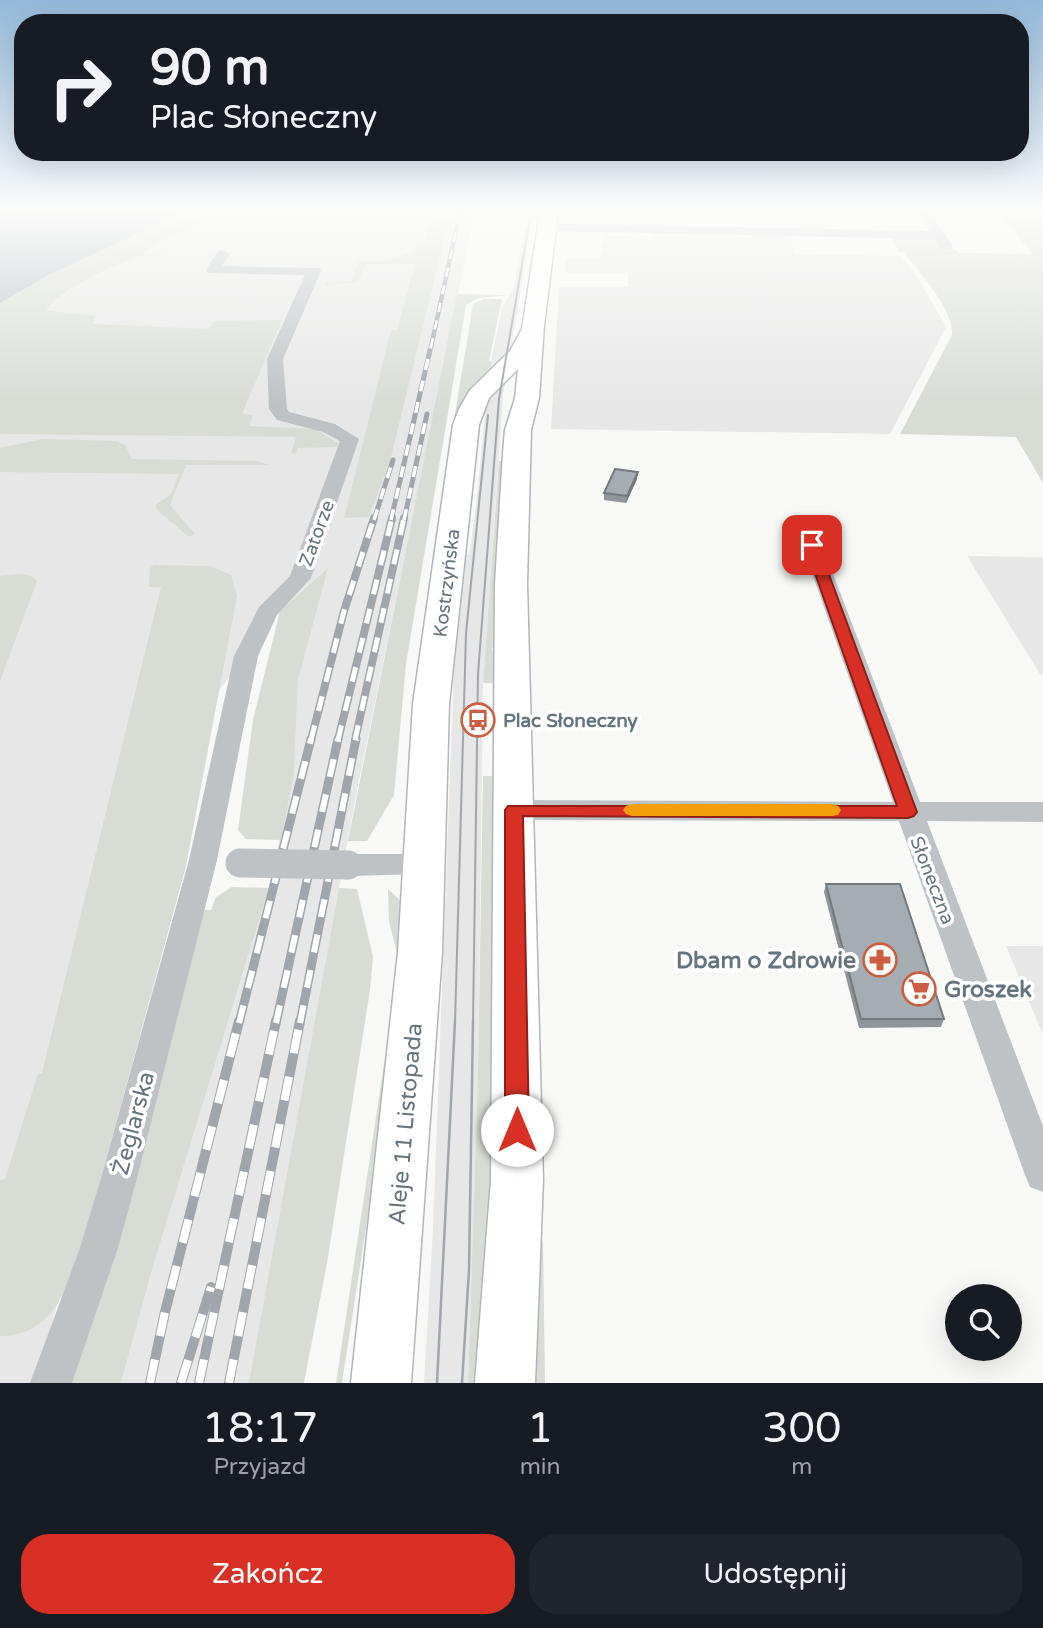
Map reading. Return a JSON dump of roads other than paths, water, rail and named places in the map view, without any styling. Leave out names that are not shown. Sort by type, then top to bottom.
[{"type":"main road","name":"Kostrzyńska","points":[[514,810],[511,546],[518,430],[527,398],[540,277]]},
{"type":"main road","name":"Kostrzyńska","points":[[424,864],[431,704],[466,425],[474,398],[520,353],[533,326]]},
{"type":"main road","points":[[466,425],[479,404],[502,400],[517,407],[518,430]]},
{"type":"main road","points":[[505,1383],[517,1180],[514,810]]},
{"type":"main road","name":"Aleje 11 Listopada","points":[[381,1383],[419,952],[424,864]]},
{"type":"street","name":"Zatorze","points":[[203,860],[246,656],[267,612],[300,578],[350,439],[329,428],[283,416],[278,409],[275,359],[312,277]]},
{"type":"street","name":"Słoneczna","points":[[812,545],[1043,1175]]},
{"type":"street","points":[[514,810],[1043,813]]},
{"type":"street","points":[[203,860],[348,865],[424,864]]},
{"type":"street","name":"Żeglarska","points":[[51,1383],[99,1248],[116,1190],[203,860]]},
{"type":"tram line","points":[[473,1023],[478,674],[499,399],[520,277]]},
{"type":"tram line","points":[[455,1023],[466,633],[488,415]]},
{"type":"tram line","points":[[437,1383],[455,1021]]},
{"type":"tram line","points":[[462,1383],[469,1270],[473,1021]]},
{"type":"railway","points":[[431,347],[446,277]]},
{"type":"railway","points":[[391,520],[431,346]]},
{"type":"railway","points":[[404,520],[427,414]]},
{"type":"railway","points":[[374,520],[393,460]]},
{"type":"railway","points":[[311,740],[344,611],[374,518]]},
{"type":"railway","points":[[338,740],[392,518]]},
{"type":"railway","points":[[355,740],[404,518]]},
{"type":"railway","points":[[239,1023],[311,739]]},
{"type":"railway","points":[[276,1023],[338,739]]},
{"type":"railway","points":[[300,1023],[356,739]]},
{"type":"railway","points":[[150,1383],[165,1312],[239,1021]]},
{"type":"railway","points":[[199,1383],[276,1021]]},
{"type":"railway","points":[[229,1383],[300,1021]]},
{"type":"railway","points":[[181,1383],[211,1287]]},
{"type":"place","name":"Plac Słoneczny","points":[[478,720]]},
{"type":"place","name":"Dbam o Zdrowie","points":[[880,960]]},
{"type":"place","name":"Groszek","points":[[919,989]]}]
